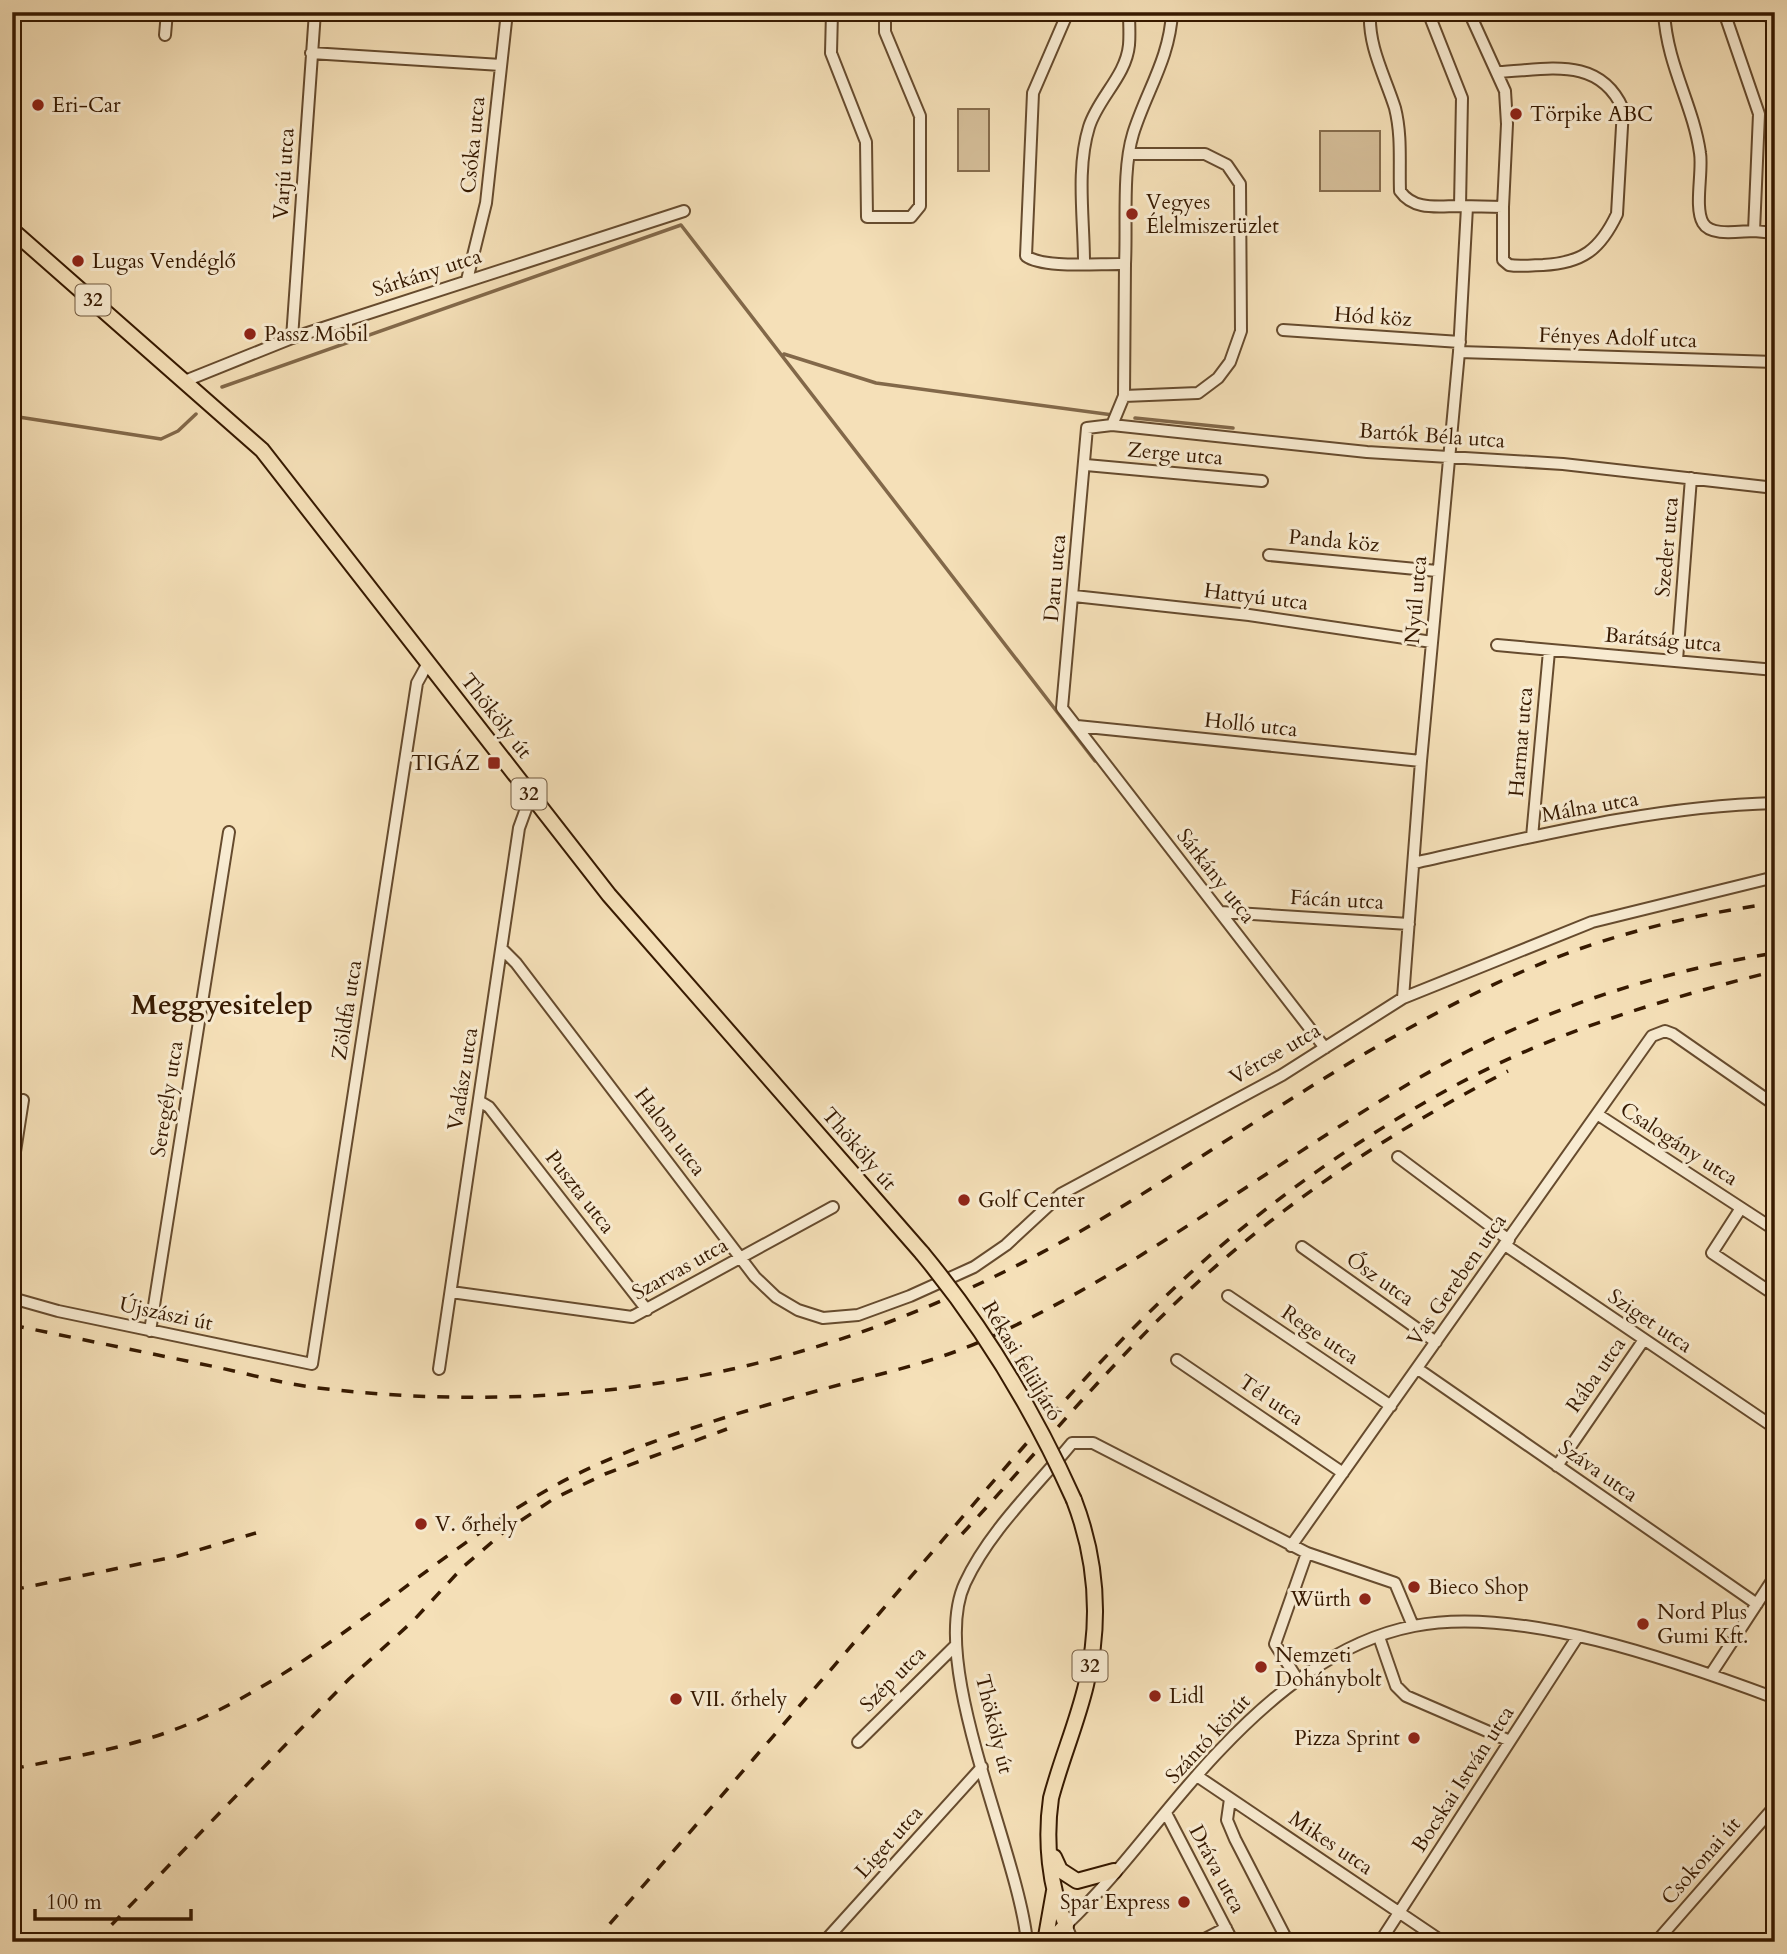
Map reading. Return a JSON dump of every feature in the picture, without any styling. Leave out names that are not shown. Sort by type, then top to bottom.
[{"type":"main road","name":"Thököly út","points":[[12,230],[262,450],[609,895],[922,1252]]},
{"type":"main road","name":"Rékasi felüljáró","points":[[922,1252],[982,1331],[1048,1443],[1074,1500],[1091,1561],[1096,1600],[1095,1632],[1086,1688],[1051,1798],[1049,1846]]},
{"type":"main road","points":[[1049,1846],[1060,1870],[1074,1880],[1084,1881],[1114,1871]]},
{"type":"main road","name":"32","points":[[1048,1942],[1066,1925],[1054,1890],[1049,1846]]},
{"type":"main road","name":"32","points":[[1048,1942],[1054,1890]]},
{"type":"street","points":[[165,35],[167,12]]},
{"type":"street","name":"Varjú utca","points":[[292,338],[315,12]]},
{"type":"street","name":"Csóka utca","points":[[467,280],[486,203],[506,12]]},
{"type":"street","points":[[832,12],[831,53],[866,142],[867,217],[911,217],[920,206],[920,116],[886,32],[885,12]]},
{"type":"street","points":[[1068,12],[1032,93],[1026,256],[1032,261],[1051,263],[1125,264]]},
{"type":"street","points":[[1084,262],[1083,161],[1088,129],[1097,107],[1120,73],[1129,47],[1129,12]]},
{"type":"street","points":[[1112,425],[1124,396],[1125,264],[1132,136],[1159,75],[1171,37],[1172,12]]},
{"type":"street","points":[[1370,12],[1373,48],[1401,137],[1400,191],[1412,203],[1422,206],[1503,207]]},
{"type":"street","name":"Nyúl utca","points":[[1403,998],[1437,570],[1459,347],[1464,206],[1462,98],[1428,12]]},
{"type":"street","points":[[1469,12],[1505,91],[1507,124],[1503,260],[1509,265],[1577,260],[1589,252],[1612,225],[1617,214],[1623,109],[1616,95],[1595,75],[1566,69],[1498,72]]},
{"type":"street","points":[[1664,12],[1666,42],[1700,153],[1700,214],[1703,225],[1712,231],[1775,233]]},
{"type":"street","points":[[1724,12],[1759,114],[1754,231]]},
{"type":"street","points":[[1769,12],[1775,32]]},
{"type":"street","points":[[311,53],[501,65]]},
{"type":"street","points":[[1124,396],[1198,393],[1218,379],[1230,362],[1241,331],[1240,184],[1227,165],[1205,155],[1130,155]]},
{"type":"street","name":"Sárkány utca","points":[[186,381],[292,338],[684,211]]},
{"type":"street","name":"Hód köz","points":[[1283,330],[1459,347]]},
{"type":"street","name":"Fényes Adolf utca","points":[[1459,347],[1775,362]]},
{"type":"street","name":"Bartók Béla utca","points":[[1087,428],[1112,425],[1367,452],[1563,464],[1775,488]]},
{"type":"street","name":"Daru utca","points":[[1077,726],[1062,708],[1061,694],[1074,596],[1087,428]]},
{"type":"street","name":"Zerge utca","points":[[1086,465],[1262,481]]},
{"type":"street","name":"Szeder utca","points":[[1677,660],[1691,478]]},
{"type":"street","name":"Panda köz","points":[[1269,555],[1437,570]]},
{"type":"street","name":"Hattyú utca","points":[[1074,596],[1249,615],[1432,642]]},
{"type":"street","name":"Barátság utca","points":[[1497,645],[1775,670]]},
{"type":"street","name":"Harmat utca","points":[[1532,837],[1549,650]]},
{"type":"street","name":"Zöldfa utca","points":[[312,1364],[417,683],[428,663]]},
{"type":"street","name":"Sárkány utca","points":[[1077,726],[1325,1048]]},
{"type":"street","name":"Holló utca","points":[[1077,726],[1421,761]]},
{"type":"street","name":"Vadász utca","points":[[439,1369],[519,828],[531,795]]},
{"type":"street","name":"Málna utca","points":[[1414,863],[1532,837],[1713,804],[1775,803]]},
{"type":"street","name":"Seregély utca","points":[[149,1331],[229,832]]},
{"type":"street","name":"Vércse utca","points":[[823,1318],[858,1315],[974,1267],[1006,1245],[1060,1194],[1325,1048],[1403,998],[1592,922],[1775,877]]},
{"type":"street","name":"Fácán utca","points":[[1220,912],[1409,924]]},
{"type":"street","name":"Halom utca","points":[[502,949],[525,974],[741,1257],[776,1297],[798,1310],[823,1318]]},
{"type":"street","name":"Vas Gereben utca","points":[[1291,1546],[1653,1036],[1665,1031],[1673,1034],[1775,1105]]},
{"type":"street","points":[[12,1171],[23,1100]]},
{"type":"street","name":"Puszta utca","points":[[479,1101],[489,1107],[648,1310]]},
{"type":"street","name":"Csalogány utca","points":[[1597,1114],[1775,1230]]},
{"type":"street","name":"Sziget utca","points":[[1398,1157],[1507,1242],[1643,1341],[1775,1428]]},
{"type":"street","name":"Szarvas utca","points":[[451,1292],[632,1317],[833,1207]]},
{"type":"street","points":[[1741,1208],[1712,1253],[1775,1295]]},
{"type":"street","name":"Ősz utca","points":[[1302,1247],[1436,1342]]},
{"type":"street","name":"Rege utca","points":[[1228,1296],[1391,1406]]},
{"type":"street","name":"Újszászi út","points":[[12,1298],[149,1331],[312,1364]]},
{"type":"street","name":"Rába utca","points":[[1557,1466],[1643,1341]]},
{"type":"street","name":"Tél utca","points":[[1178,1360],[1343,1473]]},
{"type":"street","name":"Száva utca","points":[[1418,1369],[1757,1604]]},
{"type":"street","name":"Thököly út","points":[[1027,1942],[982,1767],[956,1645],[956,1610],[963,1586],[976,1559],[1072,1443],[1093,1443],[1291,1546]]},
{"type":"street","points":[[1291,1546],[1395,1583],[1413,1626]]},
{"type":"street","points":[[1298,1680],[1275,1644],[1307,1553]]},
{"type":"street","points":[[1711,1674],[1775,1576]]},
{"type":"street","name":"Szántó körút","points":[[1066,1925],[1257,1712],[1298,1680],[1345,1650],[1413,1626],[1474,1622],[1578,1636],[1711,1674],[1775,1698]]},
{"type":"street","name":"Bocskai István utca","points":[[1380,1942],[1578,1636]]},
{"type":"street","points":[[1379,1637],[1396,1686],[1406,1696],[1510,1741]]},
{"type":"street","name":"Szép utca","points":[[858,1742],[956,1645]]},
{"type":"street","name":"Liget utca","points":[[824,1942],[982,1767]]},
{"type":"street","name":"Mikes utca","points":[[1197,1776],[1443,1942]]},
{"type":"street","points":[[1230,1799],[1227,1820],[1288,1942]]},
{"type":"street","name":"Csokonai út","points":[[1656,1942],[1775,1806]]},
{"type":"street","name":"Dráva utca","points":[[1166,1813],[1233,1942]]},
{"type":"street","points":[[1066,1925],[1073,1942]]},
{"type":"street","points":[[1199,1942],[1226,1928]]},
{"type":"shaded area","points":[[958,109],[989,109],[989,171],[958,171]]},
{"type":"shaded area","points":[[1320,131],[1380,131],[1380,191],[1320,191]]},
{"type":"waterway","points":[[222,387],[681,225],[1095,761]]},
{"type":"waterway","points":[[784,354],[876,383],[1113,415]]},
{"type":"waterway","points":[[12,416],[161,439],[178,431],[196,414]]},
{"type":"waterway","points":[[1135,418],[1233,428]]},
{"type":"railway","points":[[12,1325],[305,1386],[425,1396],[530,1396],[631,1387],[731,1369],[828,1343],[925,1308],[1019,1264],[1113,1212],[1384,1042],[1497,983],[1581,948],[1636,931],[1775,903]]},
{"type":"railway","points":[[12,1769],[109,1749],[156,1736],[180,1728],[249,1694],[338,1637],[511,1512],[586,1470],[652,1442],[722,1418],[945,1355],[1047,1310],[1168,1239],[1405,1086],[1502,1034],[1616,990],[1695,969],[1775,953]]},
{"type":"railway","points":[[594,1942],[1052,1414],[1167,1295],[1236,1233],[1296,1186],[1360,1142],[1458,1084],[1496,1065],[1613,1018],[1775,971]]},
{"type":"railway","points":[[962,1534],[1128,1351],[1223,1260],[1299,1199],[1339,1171],[1422,1118],[1508,1071]]},
{"type":"railway","points":[[95,1942],[349,1679],[413,1621],[463,1567],[505,1531],[555,1498],[605,1474],[727,1429]]},
{"type":"railway","points":[[12,1590],[178,1556],[256,1533]]},
{"type":"place","name":"Eri-Car","points":[[38,105]]},
{"type":"place","name":"Törpike ABC","points":[[1516,114]]},
{"type":"place","name":"Vegyes Élelmiszerüzlet","points":[[1132,214]]},
{"type":"place","name":"Lugas Vendéglő","points":[[78,261]]},
{"type":"place","name":"Passz Mobil","points":[[250,334]]},
{"type":"place","name":"TIGÁZ","points":[[494,763]]},
{"type":"place","name":"Golf Center","points":[[964,1200]]},
{"type":"place","name":"V. őrhely","points":[[421,1524]]},
{"type":"place","name":"Bieco Shop","points":[[1414,1587]]},
{"type":"place","name":"Würth","points":[[1365,1599]]},
{"type":"place","name":"Nord Plus Gumi Kft.","points":[[1643,1624]]},
{"type":"place","name":"Nemzeti Dohánybolt","points":[[1261,1667]]},
{"type":"place","name":"Lidl","points":[[1155,1696]]},
{"type":"place","name":"VII. őrhely","points":[[676,1699]]},
{"type":"place","name":"Pizza Sprint","points":[[1414,1738]]},
{"type":"place","name":"Spar Express","points":[[1184,1902]]},
{"type":"district","name":"Meggyesitelep","points":[[222,1005]]}]
